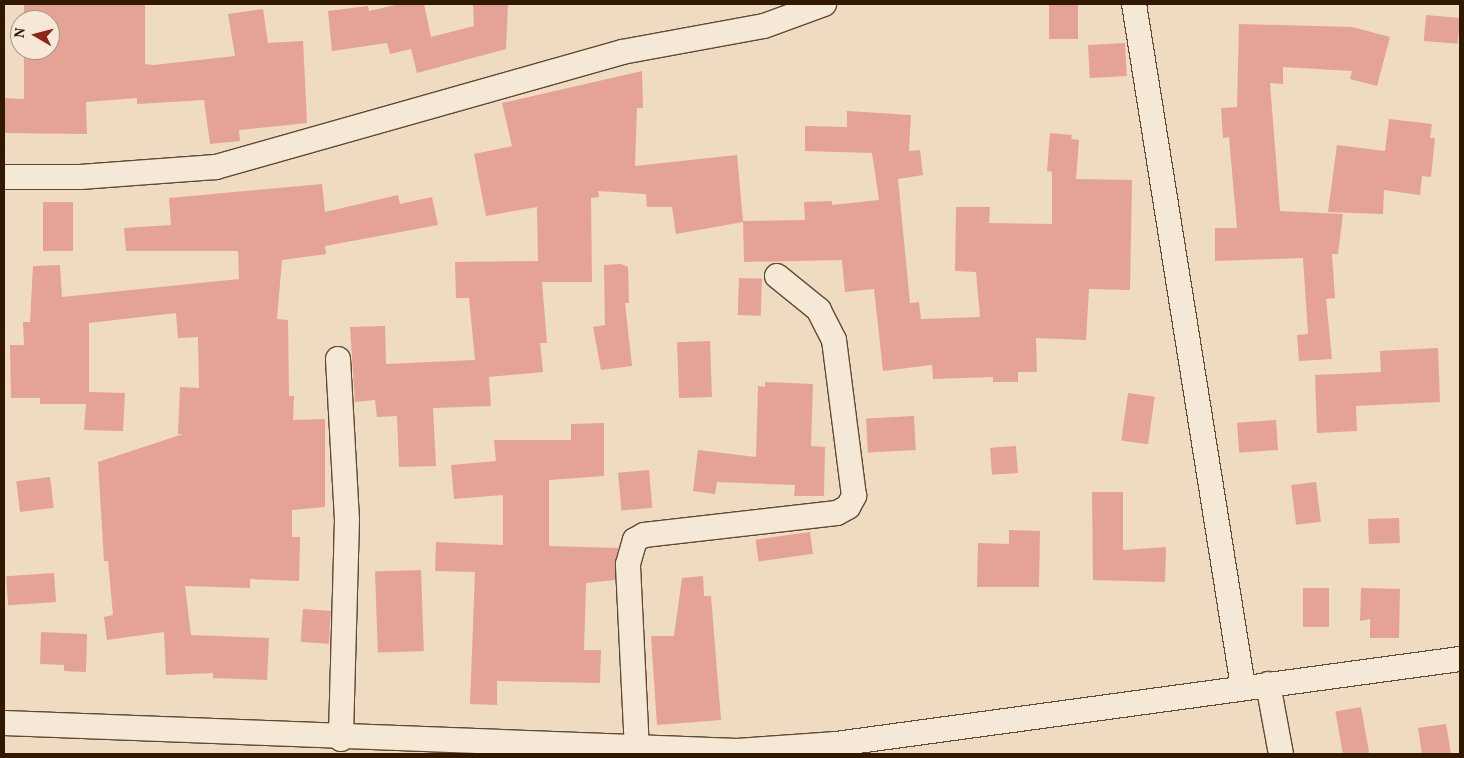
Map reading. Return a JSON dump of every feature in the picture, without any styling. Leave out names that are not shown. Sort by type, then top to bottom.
[{"type":"street","points":[[4,177],[80,177],[216,167],[622,52],[764,26],[824,4]]},
{"type":"street","points":[[1134,4],[1243,687]]},
{"type":"street","points":[[637,750],[628,564],[635,540],[644,535],[837,513],[848,507],[854,496],[834,340],[819,310],[777,276]]},
{"type":"street","points":[[338,359],[347,520],[341,740]]},
{"type":"street","points":[[4,723],[341,740],[637,750],[737,751],[836,744],[1243,687],[1460,659]]},
{"type":"street","points":[[1268,684],[1281,754]]},
{"type":"building","points":[[24,4],[145,4],[145,64],[154,65],[235,56],[228,14],[263,9],[268,43],[303,41],[307,123],[239,130],[240,141],[210,144],[204,100],[137,104],[137,98],[86,102],[87,134],[4,133],[4,98],[24,99],[24,60],[60,60],[60,10],[24,10]]},
{"type":"building","points":[[400,4],[424,4],[431,37],[474,26],[473,4],[508,4],[506,49],[417,73],[411,49],[390,54],[387,43],[332,51],[328,11],[368,6],[369,11]]},
{"type":"building","points":[[1049,4],[1078,4],[1078,39],[1049,39]]},
{"type":"building","points":[[1426,15],[1460,18],[1458,44],[1424,41]]},
{"type":"building","points":[[1239,24],[1352,27],[1390,37],[1377,86],[1350,79],[1352,71],[1283,67],[1283,84],[1270,83],[1280,211],[1343,214],[1338,254],[1332,254],[1335,298],[1326,299],[1332,359],[1299,361],[1297,335],[1308,334],[1303,258],[1215,261],[1215,228],[1237,228],[1229,137],[1223,138],[1221,108],[1237,107]]},
{"type":"building","points":[[1125,43],[1127,76],[1090,78],[1088,45]]},
{"type":"building","points":[[642,71],[643,108],[637,108],[635,166],[737,155],[743,221],[805,220],[804,202],[832,201],[832,205],[879,200],[872,153],[805,151],[805,126],[847,127],[847,111],[911,115],[909,151],[920,150],[923,175],[898,179],[910,303],[919,302],[921,319],[980,317],[976,272],[955,271],[956,207],[990,207],[989,223],[1052,224],[1052,172],[1047,171],[1050,133],[1072,135],[1071,139],[1079,140],[1076,179],[1132,180],[1130,290],[1089,289],[1086,340],[1036,338],[1037,372],[1018,372],[1018,382],[993,382],[993,377],[933,379],[932,365],[883,371],[874,289],[845,292],[842,260],[744,262],[743,222],[676,234],[672,207],[647,207],[646,194],[598,191],[599,197],[591,198],[592,282],[542,282],[547,343],[540,343],[543,372],[489,377],[491,406],[433,408],[436,466],[399,467],[397,416],[377,417],[375,400],[355,402],[350,327],[385,326],[386,364],[475,360],[469,298],[456,298],[455,262],[538,261],[537,207],[486,216],[474,154],[512,146],[502,103]]},
{"type":"building","points":[[1389,119],[1432,124],[1430,138],[1435,138],[1431,177],[1422,176],[1420,195],[1384,190],[1383,214],[1328,212],[1337,145],[1385,151]]},
{"type":"building","points":[[322,184],[325,212],[398,195],[400,204],[432,197],[438,225],[325,246],[326,254],[282,260],[277,319],[288,320],[289,396],[294,396],[293,420],[325,419],[325,507],[292,510],[292,537],[300,537],[299,581],[250,579],[250,588],[185,586],[191,635],[269,638],[267,680],[213,678],[213,673],[166,675],[164,632],[107,640],[104,617],[113,615],[108,561],[104,561],[98,462],[183,434],[178,434],[180,387],[199,388],[198,337],[178,338],[176,313],[89,323],[89,392],[125,393],[123,431],[84,430],[86,404],[40,404],[40,398],[11,398],[10,345],[24,345],[23,322],[30,322],[33,266],[60,265],[62,297],[239,279],[238,251],[126,251],[124,228],[171,225],[169,198]]},
{"type":"building","points":[[43,202],[73,202],[73,251],[43,251]]},
{"type":"building","points":[[621,264],[628,267],[629,303],[625,303],[632,366],[601,370],[593,327],[605,325],[604,265]]},
{"type":"building","points":[[739,278],[762,279],[761,316],[738,315]]},
{"type":"building","points":[[710,341],[712,397],[679,398],[677,342]]},
{"type":"building","points":[[1438,348],[1440,402],[1356,406],[1357,431],[1317,433],[1315,375],[1381,372],[1380,351]]},
{"type":"building","points":[[765,382],[813,384],[811,446],[825,447],[824,496],[794,496],[795,485],[717,482],[715,494],[693,491],[698,450],[756,457],[758,386],[765,387]]},
{"type":"building","points":[[1128,393],[1155,397],[1148,444],[1121,441]]},
{"type":"building","points":[[914,416],[916,450],[868,452],[866,419]]},
{"type":"building","points":[[1276,420],[1278,450],[1239,453],[1237,423]]},
{"type":"building","points":[[604,423],[604,476],[549,480],[549,546],[618,548],[615,580],[586,583],[584,650],[601,650],[600,683],[497,681],[497,705],[470,704],[475,572],[435,571],[436,542],[503,545],[503,495],[454,499],[451,465],[496,461],[494,440],[571,440],[571,424]]},
{"type":"building","points":[[1016,446],[1018,473],[992,475],[990,448]]},
{"type":"building","points":[[649,470],[652,508],[621,511],[618,473]]},
{"type":"building","points":[[50,477],[54,508],[20,512],[16,481]]},
{"type":"building","points":[[1316,482],[1321,522],[1296,525],[1291,485]]},
{"type":"building","points":[[1092,492],[1123,492],[1123,550],[1166,547],[1165,582],[1093,580]]},
{"type":"building","points":[[1399,518],[1400,543],[1369,544],[1368,519]]},
{"type":"building","points":[[1009,530],[1040,531],[1039,587],[977,587],[978,543],[1009,544]]},
{"type":"building","points":[[810,532],[813,554],[759,561],[756,540]]},
{"type":"building","points":[[421,570],[424,651],[378,653],[375,572]]},
{"type":"building","points":[[54,573],[56,602],[8,605],[6,576]]},
{"type":"building","points":[[703,576],[704,596],[711,596],[721,720],[657,725],[651,636],[674,636],[682,578]]},
{"type":"building","points":[[1303,588],[1329,588],[1329,627],[1303,627]]},
{"type":"building","points":[[1361,588],[1400,589],[1399,638],[1370,638],[1370,619],[1360,621]]},
{"type":"building","points":[[303,609],[331,611],[329,644],[301,642]]},
{"type":"building","points":[[41,632],[87,634],[86,672],[64,671],[64,665],[40,664]]},
{"type":"building","points":[[1361,707],[1369,754],[1343,754],[1335,712]]},
{"type":"building","points":[[1446,724],[1451,754],[1422,754],[1418,728]]}]
